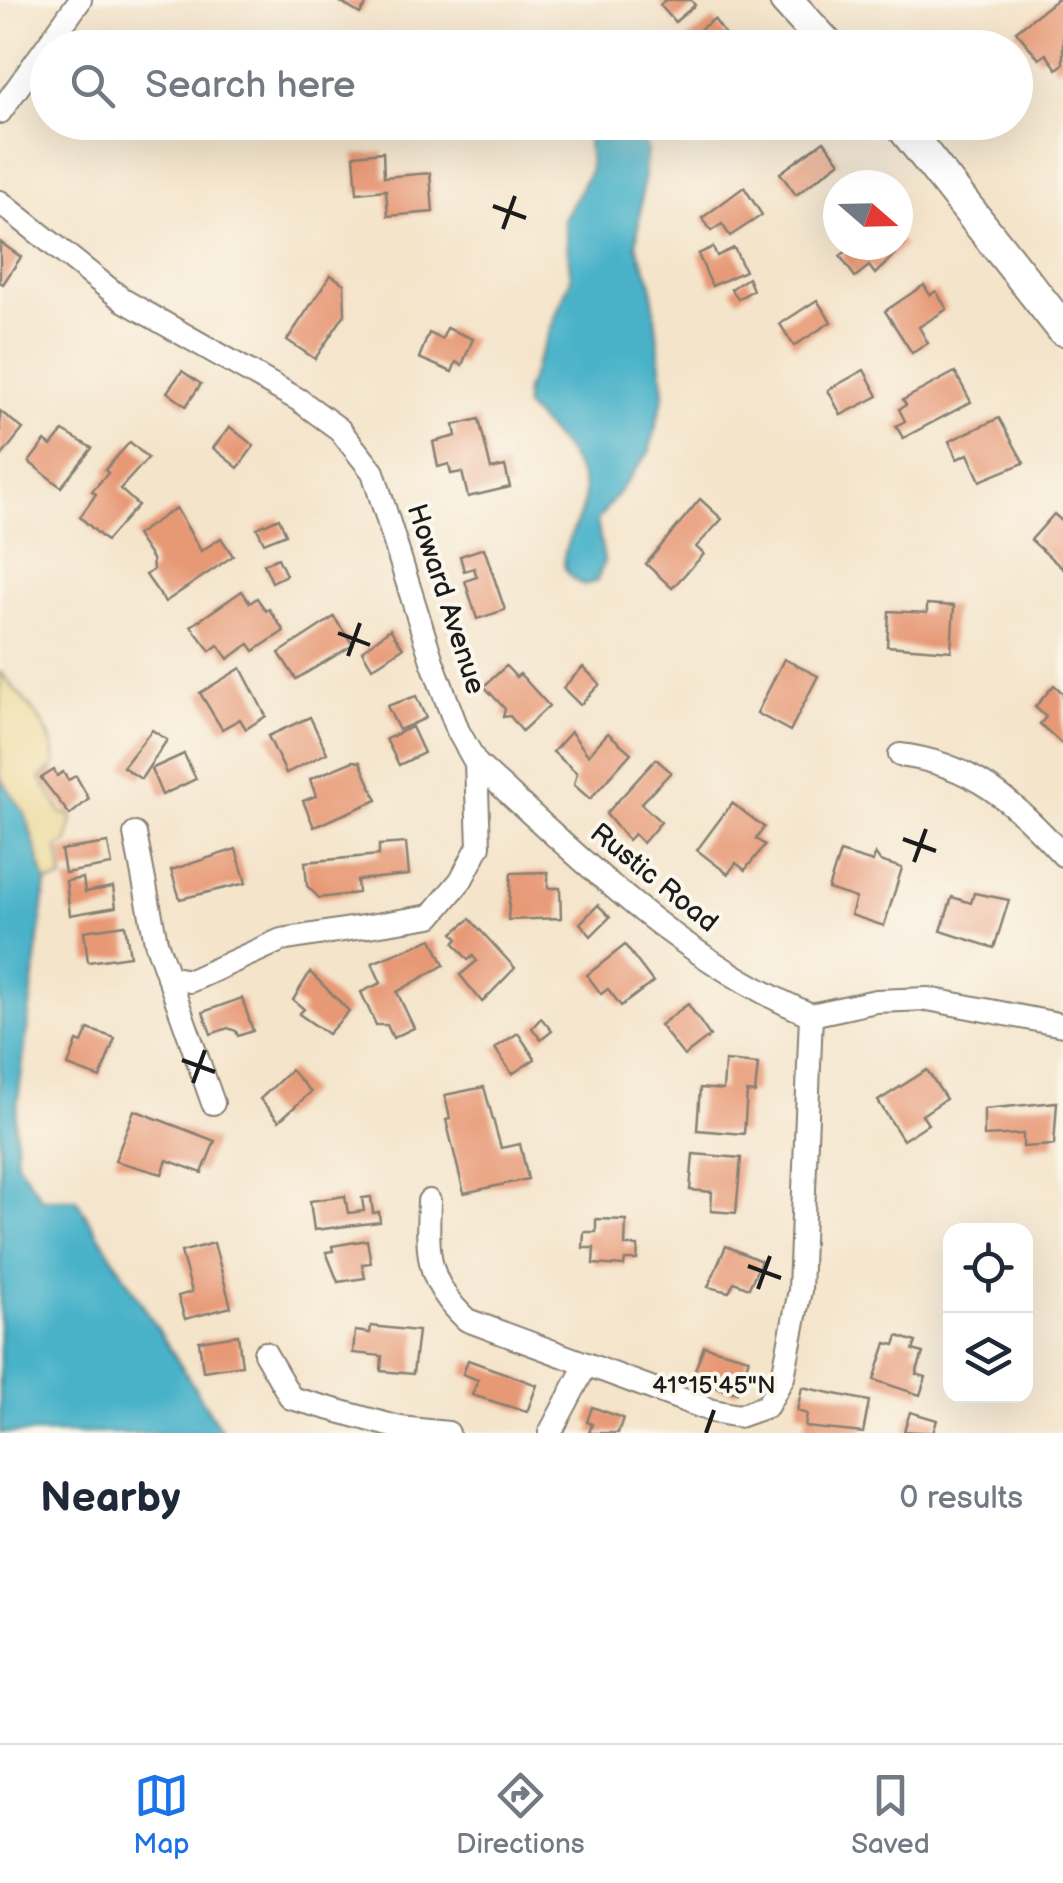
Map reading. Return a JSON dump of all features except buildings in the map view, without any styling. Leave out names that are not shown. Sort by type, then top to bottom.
[{"type":"main road","points":[[786,0],[814,30]]},
{"type":"main road","points":[[913,140],[1063,329]]},
{"type":"street","points":[[59,30],[80,0]]},
{"type":"street","points":[[0,112],[30,70]]},
{"type":"street","name":"Howard Avenue","points":[[0,202],[124,300],[299,400],[338,429],[373,472],[432,661],[458,732],[476,763],[478,846],[460,880],[432,916],[281,940],[190,981],[168,977]]},
{"type":"street","points":[[900,755],[935,759],[981,779],[1063,855]]},
{"type":"street","name":"Rustic Road","points":[[476,763],[643,912],[770,997],[812,1015]]},
{"type":"street","points":[[135,834],[156,942],[212,1102]]},
{"type":"street","points":[[429,1201],[427,1248],[440,1294],[467,1320],[714,1411],[740,1416],[766,1406],[776,1392],[800,1290],[812,1015],[876,1001],[928,999],[1063,1026]]},
{"type":"street","points":[[265,1353],[291,1398],[400,1428],[448,1433]]},
{"type":"street","points":[[550,1433],[586,1365]]},
{"type":"sand","points":[[0,672],[45,727],[54,752],[55,766],[40,778],[62,814],[72,816],[68,842],[58,848],[63,879],[46,883],[25,814],[0,777]]},
{"type":"water","points":[[588,140],[643,140],[647,149],[636,246],[651,281],[664,394],[649,452],[597,521],[604,561],[597,581],[584,585],[570,576],[564,555],[584,502],[584,489],[575,465],[560,444],[525,407],[525,392],[571,278],[564,219],[590,171]]},
{"type":"water","points":[[0,777],[25,814],[46,883],[15,1123],[17,1162],[42,1199],[76,1199],[223,1433],[0,1433]]}]
